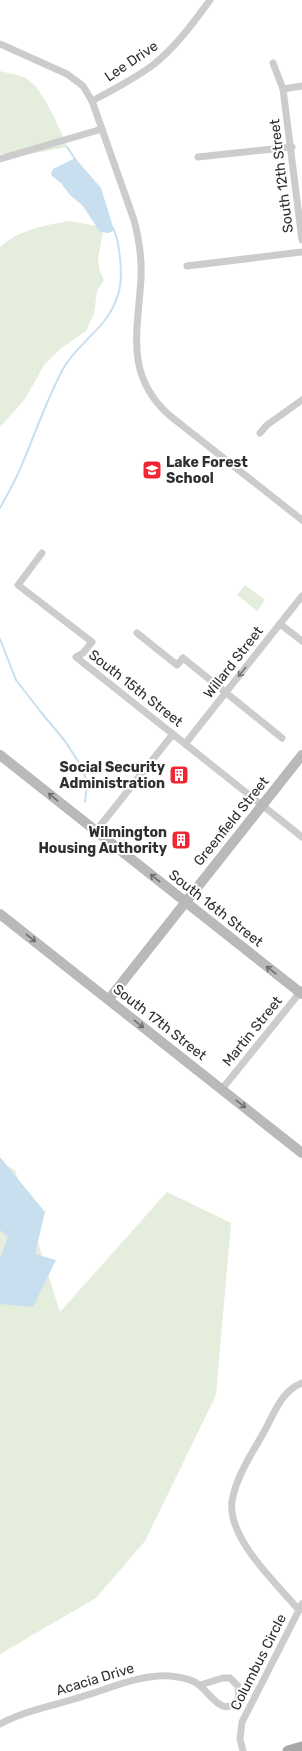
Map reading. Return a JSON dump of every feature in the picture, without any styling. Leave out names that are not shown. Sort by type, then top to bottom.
[{"type":"main road","name":"South 16th Street","points":[[0,755],[301,992]]},
{"type":"main road","name":"Greenfield Street","points":[[109,1000],[302,755]]},
{"type":"main road","name":"South 17th Street","points":[[0,914],[302,1153]]},
{"type":"main road","points":[[288,1751],[302,1747]]},
{"type":"street","name":"Lee Drive","points":[[92,101],[129,81],[154,64],[174,46],[210,0]]},
{"type":"street","points":[[0,44],[67,74],[83,86],[92,101],[134,220],[138,238],[141,278],[136,347],[139,369],[145,385],[156,402],[169,415],[302,520]]},
{"type":"street","name":"South 12th Street","points":[[273,63],[283,89],[292,147],[302,240]]},
{"type":"street","points":[[283,89],[302,86]]},
{"type":"street","points":[[0,159],[102,129]]},
{"type":"street","points":[[198,157],[292,147]]},
{"type":"street","points":[[187,266],[302,252]]},
{"type":"street","points":[[260,433],[302,400]]},
{"type":"street","name":"South 15th Street","points":[[42,553],[18,585],[92,642],[76,657],[302,837]]},
{"type":"street","name":"Willard Street","points":[[186,744],[302,596]]},
{"type":"street","points":[[280,624],[302,641]]},
{"type":"street","points":[[138,633],[177,665],[183,658],[282,738]]},
{"type":"street","points":[[96,831],[173,734]]},
{"type":"street","name":"Martin Street","points":[[222,1089],[301,992]]},
{"type":"street","name":"Columbus Circle","points":[[243,1751],[240,1739],[242,1722],[301,1607],[239,1536],[233,1522],[232,1502],[237,1484],[277,1406],[290,1389],[302,1383]]},
{"type":"street","name":"Acacia Drive","points":[[0,1724],[22,1715],[149,1677],[178,1677],[200,1685],[212,1699],[220,1705],[228,1706],[233,1704],[239,1697],[238,1686],[230,1678],[223,1678],[200,1685]]},
{"type":"green space","points":[[0,71],[21,76],[33,84],[51,110],[67,147],[30,154],[0,154]]},
{"type":"green space","points":[[69,221],[97,226],[103,232],[98,258],[99,269],[104,280],[97,291],[94,314],[86,331],[60,349],[44,365],[25,399],[0,427],[0,247],[15,236],[24,232]]},
{"type":"green space","points":[[245,585],[265,600],[257,611],[237,595]]},
{"type":"green space","points":[[0,1162],[15,1170],[60,1312],[167,1192],[231,1223],[216,1395],[145,1541],[96,1598],[0,1654]]},
{"type":"water","points":[[75,158],[101,188],[114,230],[109,233],[100,232],[83,206],[70,195],[61,183],[52,176],[51,173],[53,169]]},
{"type":"water","points":[[0,1157],[45,1212],[35,1254],[56,1260],[33,1307],[0,1304],[0,1258],[8,1237],[0,1230]]},
{"type":"waterway","points":[[67,147],[75,159]]},
{"type":"waterway","points":[[0,508],[18,474],[47,403],[63,369],[77,350],[102,324],[115,304],[119,291],[121,268],[119,250],[113,228]]},
{"type":"waterway","points":[[0,639],[16,680],[65,741],[83,769],[87,784],[85,802]]},
{"type":"place","name":"Lake Forest School","points":[[152,470]]},
{"type":"place","name":"Social Security Administration","points":[[179,775]]},
{"type":"place","name":"Wilmington Housing Authority","points":[[181,840]]}]
